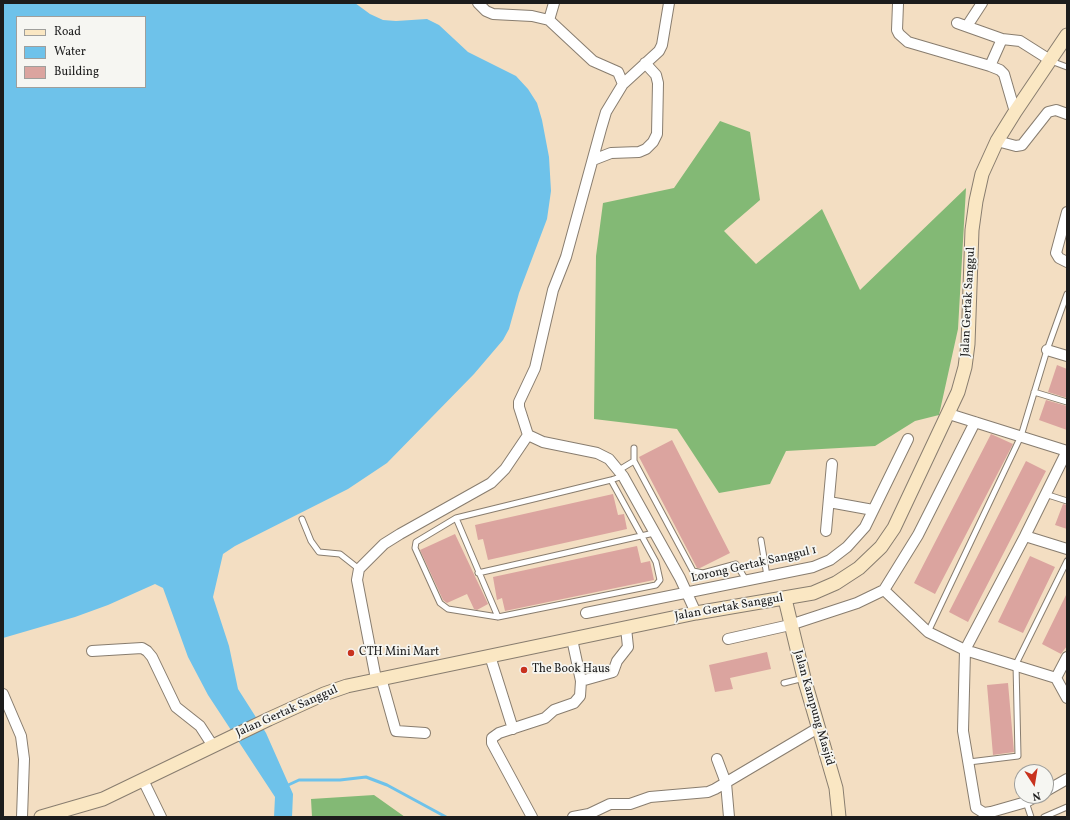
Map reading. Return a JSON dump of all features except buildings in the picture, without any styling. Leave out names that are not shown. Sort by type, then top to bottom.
[{"type":"main road","name":"Jalan Gertak Sanggul","points":[[40,817],[103,799],[324,694],[347,686],[696,613],[785,599],[812,593],[836,583],[860,568],[881,548],[897,522],[949,414],[965,367],[968,344],[972,230],[982,174],[997,141],[1067,35]]},
{"type":"main road","name":"Jalan Kampung Masjid","points":[[785,599],[790,625],[804,678],[836,788],[839,817]]},
{"type":"street","points":[[478,3],[486,11],[493,14],[532,16],[550,20],[593,61],[618,72],[623,84]]},
{"type":"street","points":[[550,20],[554,3]]},
{"type":"street","points":[[669,3],[662,45],[658,51],[623,84],[606,112],[566,257],[556,280],[535,368],[519,402],[520,413],[528,435],[543,442],[604,455],[621,473],[687,593],[696,613]]},
{"type":"street","points":[[967,26],[982,3]]},
{"type":"street","points":[[898,4],[897,30],[899,34],[908,42],[1000,70],[1004,74],[1015,112]]},
{"type":"street","points":[[957,23],[1002,39],[1020,41],[1050,60]]},
{"type":"street","points":[[990,66],[1002,39]]},
{"type":"street","points":[[593,160],[611,153],[639,152],[646,149],[653,142],[657,134],[658,83],[656,75],[645,62]]},
{"type":"street","points":[[997,141],[1016,146],[1022,145],[1048,112],[1056,110],[1067,114]]},
{"type":"street","points":[[1067,213],[1057,256],[1067,262]]},
{"type":"street","points":[[1047,350],[1067,356]]},
{"type":"street","points":[[949,414],[1067,451],[1025,536],[965,650],[963,731],[976,808],[984,813],[1018,804]]},
{"type":"street","points":[[728,639],[790,625],[857,603],[884,590],[918,535],[975,422]]},
{"type":"street","points":[[425,733],[396,730],[394,728],[378,679],[357,580],[359,569],[389,540],[491,483],[505,469],[528,435]]},
{"type":"street","name":"Lorong Gertak Sanggul 1","points":[[586,613],[813,567],[830,560],[847,547],[865,527],[908,439]]},
{"type":"street","points":[[826,531],[832,464]]},
{"type":"street","points":[[829,502],[873,510]]},
{"type":"street","points":[[1025,536],[1067,549]]},
{"type":"street","points":[[884,590],[928,632],[965,650],[1016,664],[1056,678],[1067,698]]},
{"type":"street","points":[[581,681],[613,672],[617,661],[628,647],[626,628]]},
{"type":"street","points":[[532,817],[492,743],[493,736],[528,722],[545,718],[558,708],[574,703],[581,692],[581,681],[572,639]]},
{"type":"street","points":[[92,651],[142,648],[147,651],[152,657],[176,707],[200,726],[213,746]]},
{"type":"street","points":[[490,656],[513,728]]},
{"type":"street","points":[[1056,678],[1067,657]]},
{"type":"street","points":[[3,696],[21,736],[24,759],[22,817]]},
{"type":"street","points":[[573,817],[589,814],[610,804],[630,804],[650,797],[708,792],[726,783],[818,728]]},
{"type":"street","points":[[717,759],[726,783],[729,817]]},
{"type":"street","points":[[1054,786],[1067,779]]},
{"type":"street","points":[[143,780],[161,817]]},
{"type":"lane","points":[[1050,60],[1067,67]]},
{"type":"lane","points":[[928,632],[1021,436],[1047,350],[1064,310],[1067,294]]},
{"type":"lane","points":[[1034,392],[1067,402]]},
{"type":"lane","points":[[634,448],[634,461],[693,571],[703,573],[736,564],[746,580]]},
{"type":"lane","points":[[611,480],[656,562],[660,580],[656,585],[498,617],[443,606],[415,548],[416,542],[456,518],[611,480],[634,461]]},
{"type":"lane","points":[[1045,494],[1067,501]]},
{"type":"lane","points":[[456,518],[478,573],[498,617]]},
{"type":"lane","points":[[302,519],[311,541],[319,552],[340,554],[359,569]]},
{"type":"lane","points":[[478,573],[654,533]]},
{"type":"lane","points":[[761,540],[767,576]]},
{"type":"lane","points":[[969,762],[1018,756],[1016,664],[1067,561]]},
{"type":"lane","points":[[784,683],[804,678]]},
{"type":"lane","points":[[1027,804],[1031,817]]},
{"type":"lane","points":[[1044,817],[1067,807]]},
{"type":"green space","points":[[720,121],[750,132],[760,200],[724,231],[756,264],[822,209],[860,290],[966,188],[958,329],[939,415],[915,421],[875,446],[786,451],[770,484],[719,493],[677,429],[594,419],[596,256],[603,203],[674,188]]},
{"type":"green space","points":[[374,795],[405,817],[312,817],[311,799]]},
{"type":"water","points":[[3,3],[355,3],[370,14],[383,20],[396,21],[427,19],[439,25],[468,52],[516,76],[528,89],[537,103],[549,157],[551,191],[547,219],[519,293],[509,329],[503,340],[474,374],[387,463],[348,489],[235,546],[223,554],[213,597],[229,646],[238,689],[266,733],[293,794],[292,817],[274,817],[275,797],[208,695],[188,657],[163,588],[155,584],[108,605],[75,617],[3,638]]},
{"type":"waterway","points":[[286,786],[299,780],[340,780],[366,777],[387,785],[446,817]]},
{"type":"place","name":"CTH Mini Mart","points":[[351,653]]},
{"type":"place","name":"The Book Haus","points":[[524,670]]}]
